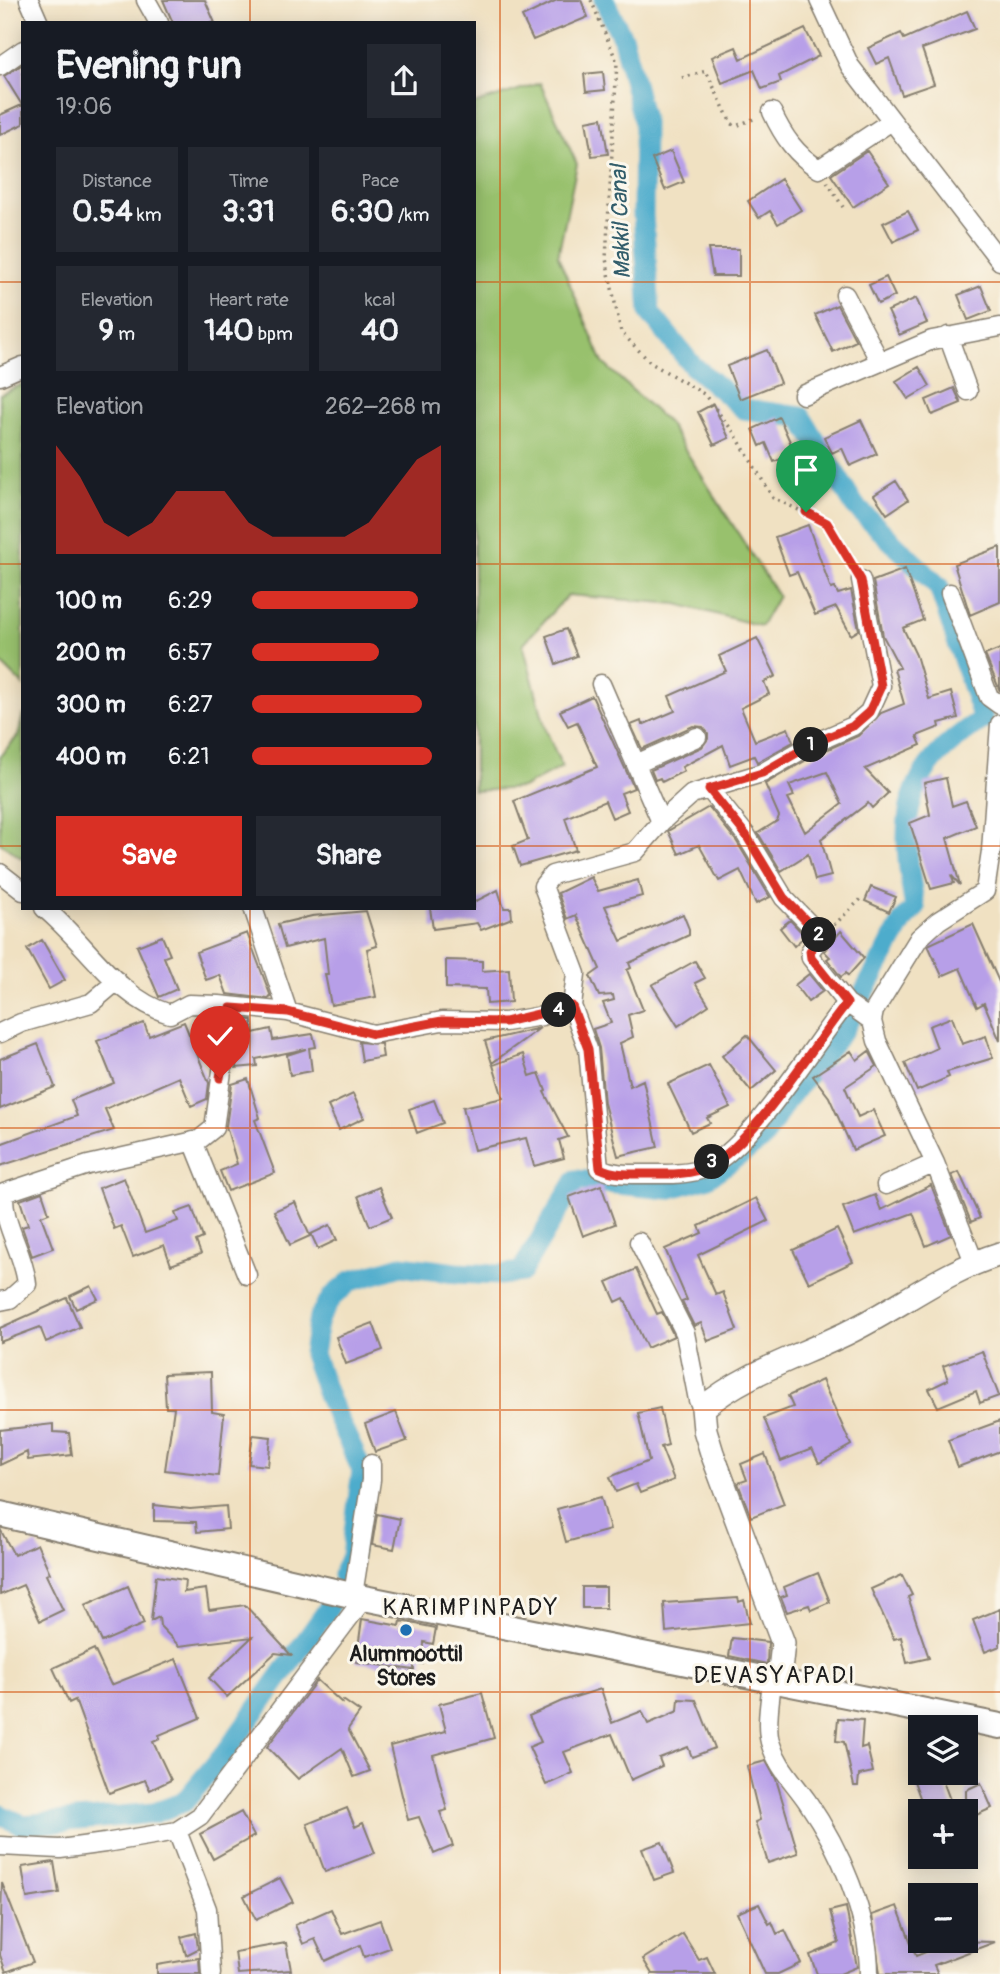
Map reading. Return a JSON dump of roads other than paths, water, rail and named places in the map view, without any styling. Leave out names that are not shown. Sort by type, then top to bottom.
[{"type":"main road","points":[[0,1514],[354,1596],[1000,1726]]},
{"type":"street","points":[[29,0],[36,21]]},
{"type":"street","points":[[146,0],[158,21]]},
{"type":"street","points":[[819,0],[850,66],[890,122],[1000,261]]},
{"type":"street","points":[[0,66],[21,51]]},
{"type":"street","points":[[772,112],[783,135],[805,160],[819,169],[890,122]]},
{"type":"street","points":[[845,295],[880,362]]},
{"type":"street","points":[[803,395],[948,336],[1000,327]]},
{"type":"street","points":[[948,336],[968,391]]},
{"type":"street","points":[[0,376],[21,367]]},
{"type":"street","points":[[849,1004],[758,1123],[728,1152],[702,1169],[672,1174],[616,1173],[600,1168],[588,1049],[572,1006],[576,974],[543,886],[552,875],[635,852],[661,822],[692,794],[762,773],[812,744],[853,726],[869,712],[881,686],[861,580]]},
{"type":"street","points":[[950,593],[989,696],[1000,705]]},
{"type":"street","points":[[601,684],[661,822]]},
{"type":"street","points":[[974,1262],[935,1163],[877,1041],[872,1021],[874,1011],[919,938],[938,921],[985,891],[991,851],[1000,725]]},
{"type":"street","points":[[636,764],[697,737]]},
{"type":"street","points":[[709,789],[746,835],[784,898],[820,938],[810,951],[811,958],[849,1004],[872,1021]]},
{"type":"street","points":[[0,873],[21,889]]},
{"type":"street","points":[[46,910],[65,925],[117,981],[149,1007],[170,1014],[189,1004],[288,1012],[373,1034],[442,1021],[505,1022],[572,1006]]},
{"type":"street","points":[[254,910],[288,1012]]},
{"type":"street","points":[[0,1033],[21,1023],[91,1003],[117,981]]},
{"type":"street","points":[[0,1301],[10,1299],[27,1284],[25,1266],[3,1210],[4,1194],[88,1165],[193,1141],[214,1128],[231,1008]]},
{"type":"street","points":[[193,1141],[247,1275]]},
{"type":"street","points":[[886,1185],[935,1163]]},
{"type":"street","points":[[639,1242],[685,1333],[712,1453],[783,1643],[769,1741],[784,1773],[807,1801],[860,1908],[869,1952],[869,1974]]},
{"type":"street","points":[[703,1408],[728,1389],[852,1331],[956,1269],[1000,1254]]},
{"type":"street","points":[[0,1846],[60,1849],[177,1831],[200,1816],[223,1790],[354,1596],[372,1480],[371,1464]]},
{"type":"street","points":[[177,1831],[207,1909],[211,1974]]},
{"type":"waterway","name":"Makkil Canal","points":[[343,1575],[351,1556],[362,1470],[328,1397],[313,1354],[319,1317],[332,1297],[351,1281],[401,1266],[456,1273],[500,1275],[521,1272],[576,1180],[668,1189],[706,1178],[763,1139],[785,1102],[844,1029],[903,921],[915,908],[907,848],[908,822],[912,799],[921,778],[935,758],[956,738],[983,719],[939,587],[855,506],[801,417],[744,409],[692,365],[650,313],[643,215],[644,123],[623,39],[604,0]]},
{"type":"waterway","points":[[983,719],[991,727],[999,728]]},
{"type":"waterway","points":[[0,1815],[23,1825],[154,1813],[184,1802],[229,1748],[329,1608]]},
{"type":"place","name":"Alummoottil Stores","points":[[406,1630]]},
{"type":"district","name":"KARIMPINPADY","points":[[471,1607]]},
{"type":"district","name":"DEVASYAPADI","points":[[775,1675]]}]
